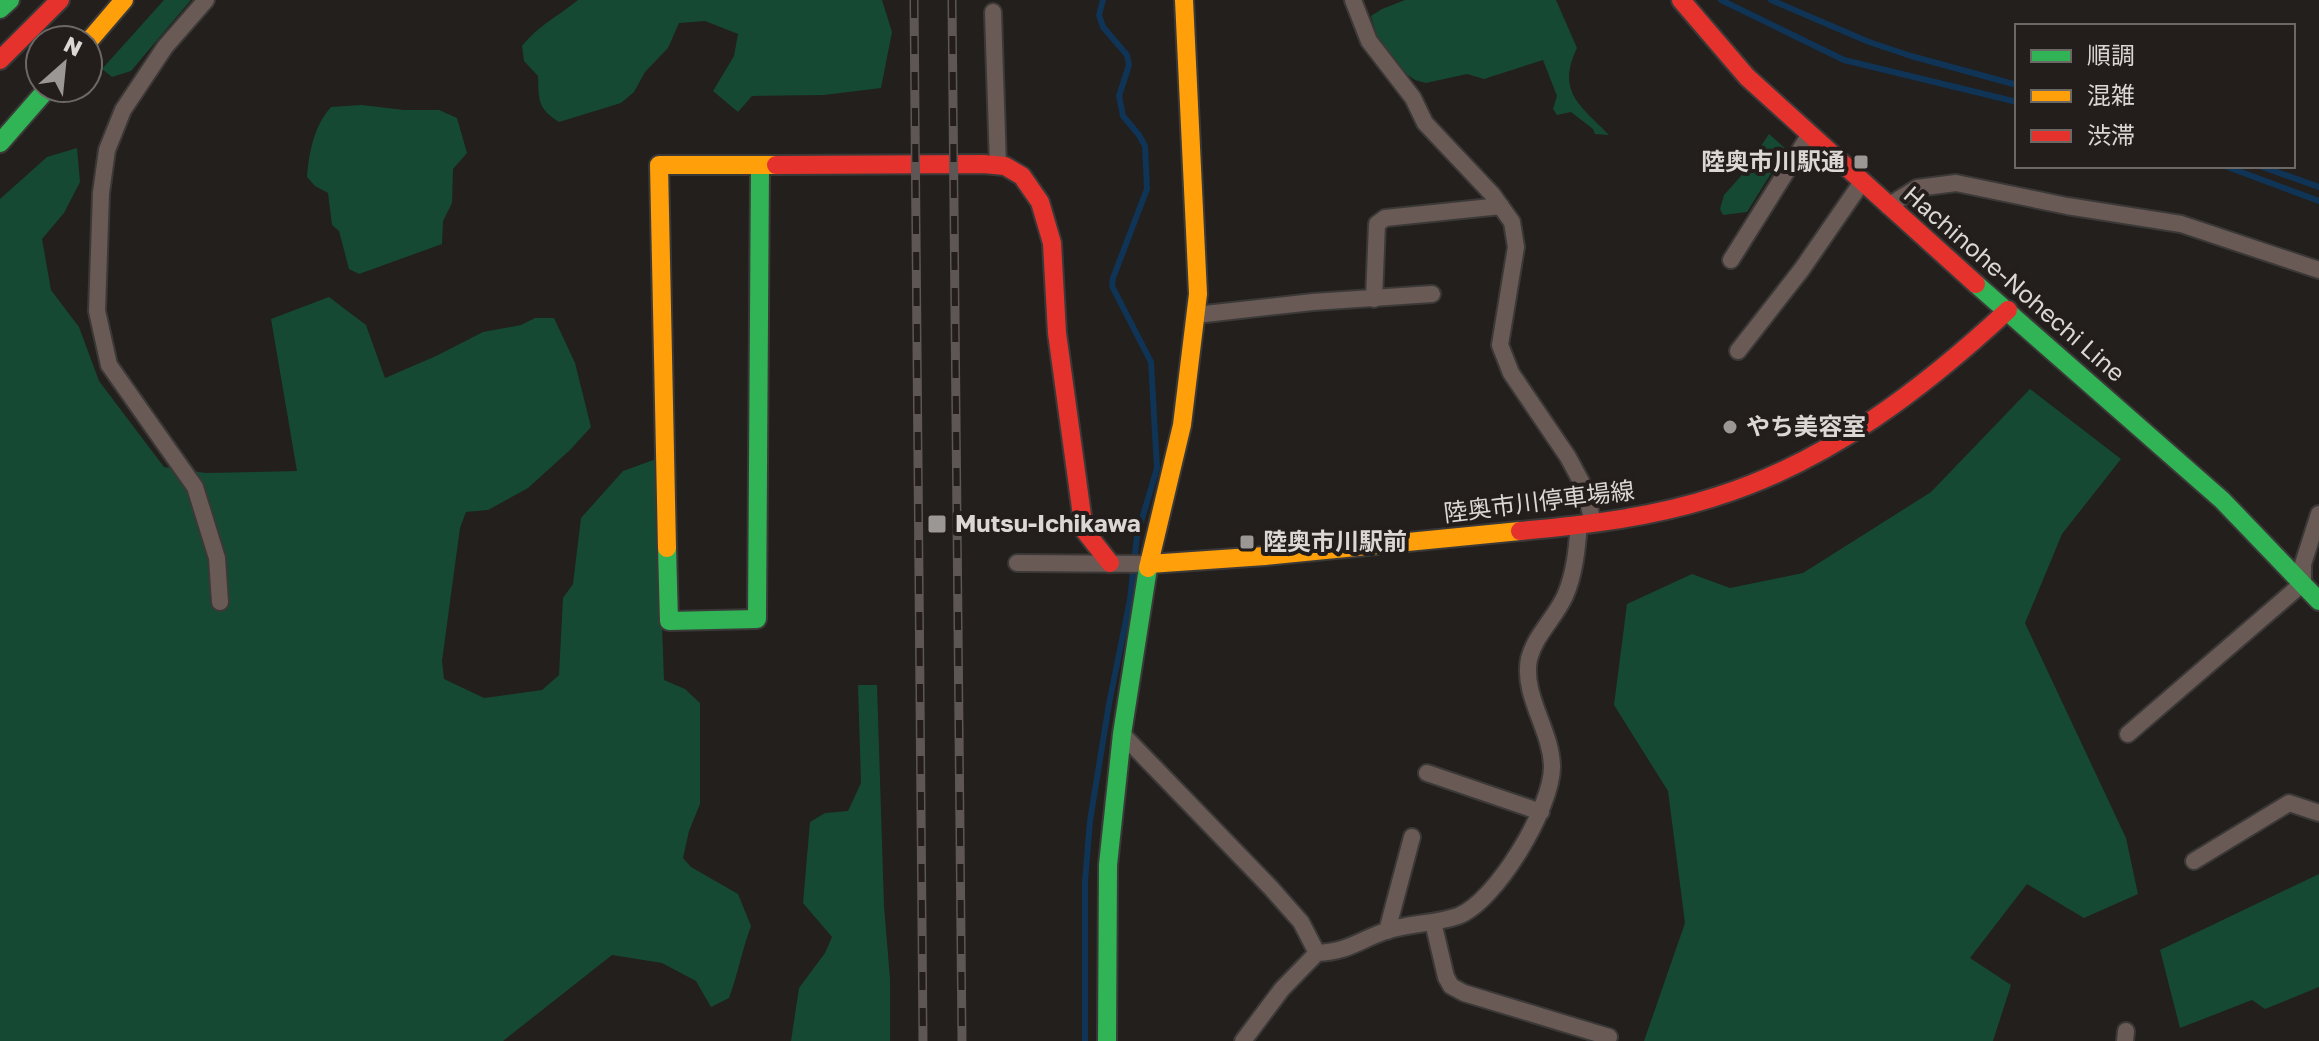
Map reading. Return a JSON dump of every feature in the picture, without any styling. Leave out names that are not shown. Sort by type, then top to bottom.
[{"type":"main road","points":[[0,9],[10,0]]},
{"type":"main road","points":[[0,60],[60,0]]},
{"type":"main road","points":[[103,24],[124,0]]},
{"type":"main road","points":[[1107,1041],[1108,865],[1122,734],[1149,564],[1182,425],[1198,294],[1184,0]]},
{"type":"main road","name":"Hachinohe-Nohechi Line","points":[[1681,0],[1747,77],[1888,206],[2222,500],[2314,592]]},
{"type":"main road","points":[[0,143],[34,104]]},
{"type":"main road","points":[[760,166],[757,619],[669,621],[659,165],[1005,166],[1022,176],[1040,202],[1052,243],[1057,333],[1084,530],[1110,563]]},
{"type":"main road","name":"陸奥市川停車場線","points":[[1149,564],[1346,548],[1586,523],[1682,506],[1753,483],[1851,435],[1917,390],[1973,344],[2008,310]]},
{"type":"street","points":[[206,0],[165,47],[123,110],[107,150],[101,193],[97,311],[109,365],[195,487],[217,558],[220,602]]},
{"type":"street","points":[[1243,1041],[1282,989],[1317,953],[1338,952],[1387,931],[1459,915],[1475,907],[1526,841],[1541,812],[1552,770],[1551,751],[1528,681],[1529,658],[1565,596],[1586,523],[1584,487],[1568,457],[1511,373],[1500,345],[1516,247],[1512,222],[1492,194],[1425,123],[1413,98],[1369,41],[1353,0]]},
{"type":"street","points":[[993,12],[998,166]]},
{"type":"street","points":[[1731,260],[1810,134]]},
{"type":"street","points":[[1738,351],[1802,269],[1862,182]]},
{"type":"street","points":[[1888,206],[1917,188],[1956,183],[2067,206],[2181,224],[2319,270]]},
{"type":"street","points":[[1374,299],[1377,224],[1385,218],[1501,206]]},
{"type":"street","points":[[1196,315],[1313,302],[1432,294]]},
{"type":"street","points":[[2128,734],[2314,592],[2303,564],[2319,514]]},
{"type":"street","name":"陸奥市川停車場線","points":[[1017,563],[1149,564]]},
{"type":"street","points":[[1122,734],[1271,888],[1301,922],[1317,953]]},
{"type":"street","points":[[1427,773],[1541,812]]},
{"type":"street","points":[[2194,861],[2289,803],[2319,813]]},
{"type":"street","points":[[1387,931],[1412,837]]},
{"type":"street","points":[[1433,922],[1451,986],[1464,993],[1609,1037]]},
{"type":"green space","points":[[164,0],[191,0],[131,71],[112,77],[104,67]]},
{"type":"green space","points":[[578,0],[882,0],[892,32],[881,88],[824,95],[752,96],[738,112],[713,91],[734,56],[738,34],[705,21],[679,23],[668,48],[645,72],[634,92],[621,103],[559,122],[543,108],[538,76],[524,61],[522,46]]},
{"type":"green space","points":[[1405,0],[1556,0],[1577,48],[1571,63],[1570,87],[1581,106],[1609,135],[1595,134],[1571,112],[1557,115],[1553,109],[1557,96],[1543,60],[1484,79],[1467,74],[1426,83],[1415,80],[1405,73],[1377,36],[1371,16]]},
{"type":"green space","points":[[362,105],[439,110],[457,118],[467,153],[453,169],[452,203],[443,221],[442,244],[359,274],[349,269],[339,231],[332,225],[328,193],[307,177],[313,140],[325,114],[331,107]]},
{"type":"green space","points":[[1769,134],[1786,149],[1747,212],[1723,215],[1720,209],[1724,195],[1741,176]]},
{"type":"green space","points":[[77,148],[80,182],[64,213],[42,239],[51,290],[79,327],[99,381],[164,467],[206,473],[297,471],[271,319],[329,297],[366,325],[385,378],[483,332],[521,325],[535,318],[554,318],[575,363],[591,427],[528,488],[488,510],[466,512],[460,528],[442,661],[444,679],[484,698],[542,690],[559,675],[563,598],[573,584],[581,518],[623,471],[656,459],[664,680],[685,689],[700,703],[700,804],[683,858],[691,867],[738,894],[751,926],[729,998],[711,1007],[696,981],[662,963],[612,955],[503,1041],[0,1041],[0,199],[47,157]]},
{"type":"green space","points":[[2030,389],[2121,459],[2062,534],[2025,623],[2126,838],[2138,894],[2084,918],[2027,884],[1970,958],[2011,985],[1993,1041],[1644,1041],[1685,923],[1668,791],[1614,705],[1627,604],[1692,574],[1730,588],[1803,573],[1931,492]]},
{"type":"green space","points":[[858,685],[877,685],[890,1041],[791,1041],[799,988],[825,953],[832,937],[803,903],[810,822],[825,813],[848,811],[861,783]]},
{"type":"green space","points":[[2319,874],[2319,987],[2265,1009],[2252,1000],[2180,1028],[2160,950]]},
{"type":"waterway","points":[[1085,1041],[1085,882],[1090,821],[1130,600],[1137,536],[1157,468],[1151,362],[1112,286],[1147,189],[1145,146],[1123,116],[1119,96],[1129,65],[1127,55],[1103,27],[1099,15],[1103,0]]},
{"type":"waterway","points":[[1721,0],[1844,60],[2015,102]]},
{"type":"waterway","points":[[1771,0],[1869,42],[2015,84]]},
{"type":"waterway","points":[[2230,168],[2319,201]]},
{"type":"waterway","points":[[2266,168],[2319,187]]},
{"type":"railway","points":[[914,0],[923,1041]]},
{"type":"railway","points":[[952,0],[962,1041]]},
{"type":"traffic: fast","points":[[0,9],[10,0]]},
{"type":"traffic: fast","points":[[0,143],[34,104]]},
{"type":"traffic: fast","points":[[667,548],[669,621],[757,619],[760,166]]},
{"type":"traffic: fast","points":[[1976,284],[2222,500],[2319,601]]},
{"type":"traffic: fast","points":[[1107,1041],[1108,865],[1122,734],[1148,568]]},
{"type":"traffic: slow","points":[[103,24],[124,0]]},
{"type":"traffic: slow","points":[[1148,568],[1182,425],[1198,294],[1184,0]]},
{"type":"traffic: slow","points":[[667,548],[659,165],[776,165]]},
{"type":"traffic: slow","points":[[1149,564],[1520,531]]},
{"type":"traffic: jam","points":[[0,60],[60,0]]},
{"type":"traffic: jam","points":[[1681,0],[1747,77],[1976,284]]},
{"type":"traffic: jam","points":[[776,165],[983,164],[1005,166],[1022,176],[1040,202],[1052,243],[1057,333],[1084,530],[1110,563]]},
{"type":"traffic: jam","points":[[1520,531],[1645,515],[1718,496],[1759,481],[1798,463],[1873,419],[1943,367],[2008,310]]},
{"type":"place","name":"陸奥市川駅通","points":[[1861,162]]},
{"type":"place","name":"やち美容室","points":[[1730,427]]},
{"type":"place","name":"Mutsu-Ichikawa","points":[[937,524]]},
{"type":"place","name":"陸奥市川駅前","points":[[1247,542]]}]
